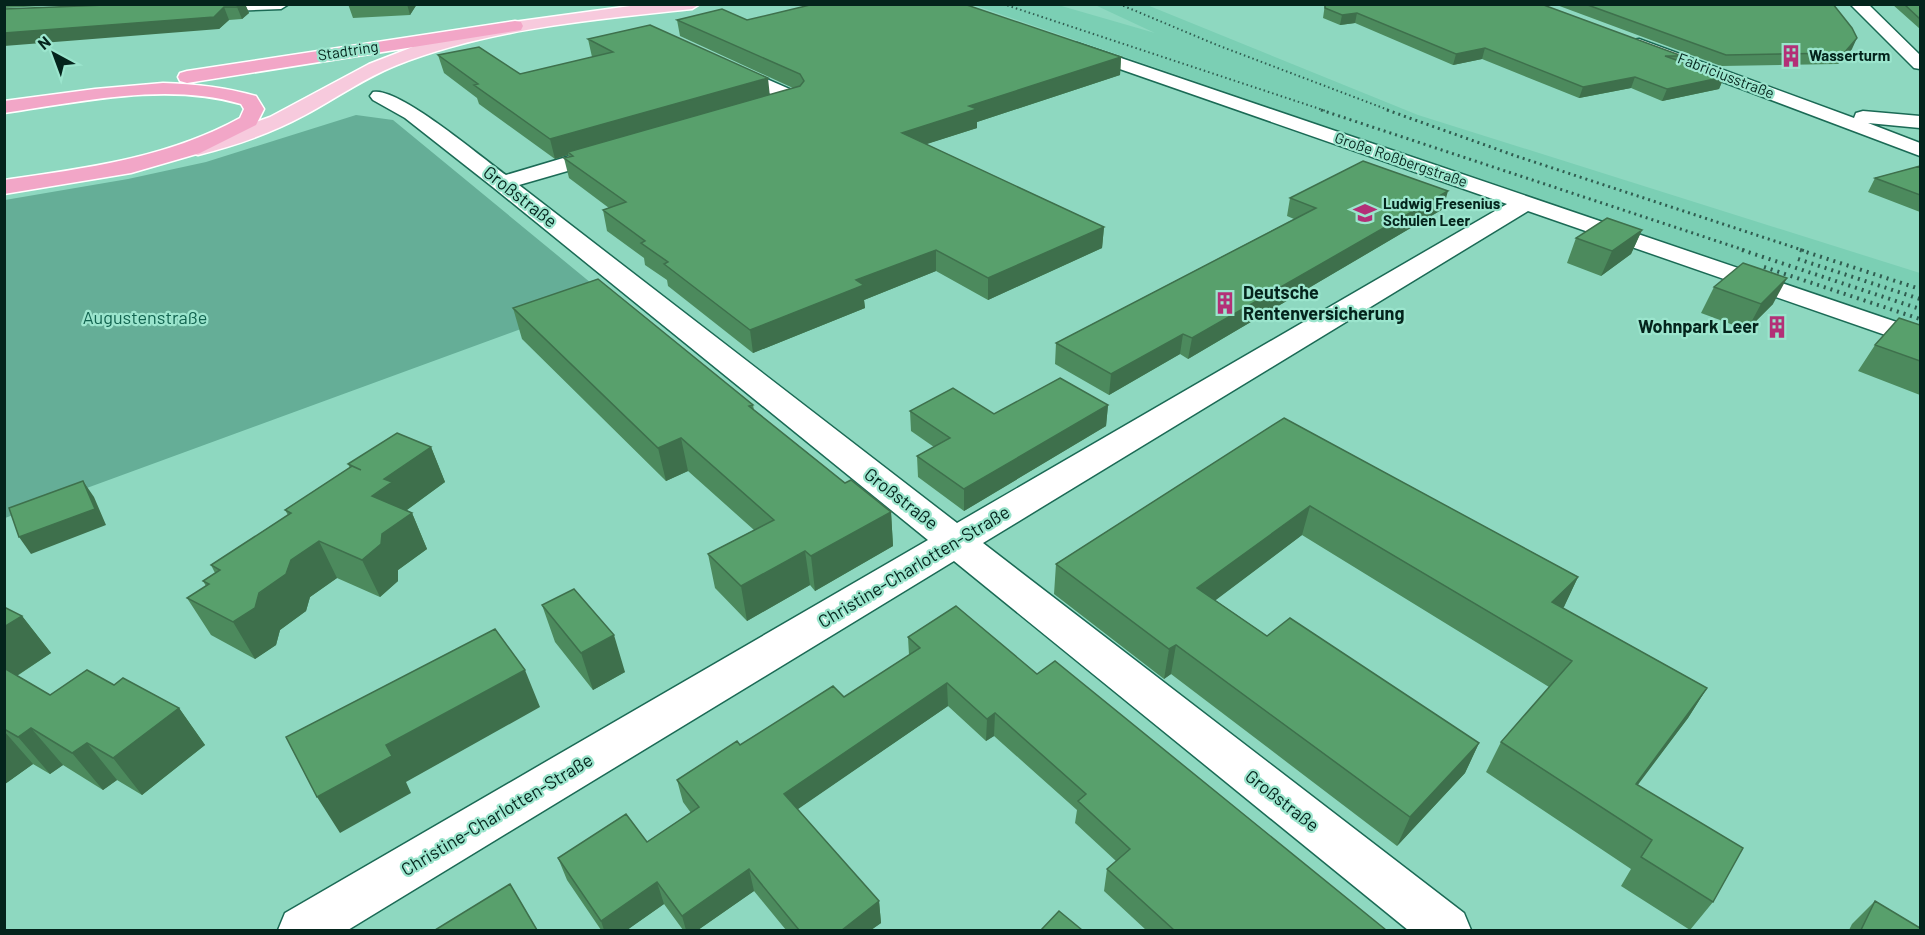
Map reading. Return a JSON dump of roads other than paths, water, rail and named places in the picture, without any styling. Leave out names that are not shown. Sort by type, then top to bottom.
[{"type":"highway","name":"Stadtring","points":[[4,107],[515,26]]},
{"type":"highway","points":[[4,107],[155,90],[204,90],[236,94],[249,100],[254,109],[249,122],[198,149],[115,168],[4,187]]},
{"type":"main road","name":"Stadtring","points":[[515,26],[692,4]]},
{"type":"main road","points":[[198,149],[261,128],[288,116],[357,76],[388,62],[426,48],[515,26]]},
{"type":"street","points":[[180,8],[281,4]]},
{"type":"street","points":[[1858,4],[1920,64]]},
{"type":"street","name":"Fabriciusstraße","points":[[1624,39],[1920,150]]},
{"type":"street","name":"Große Roßbergstraße","points":[[1059,42],[1920,339]]},
{"type":"street","points":[[708,58],[794,98],[749,111]]},
{"type":"street","name":"Großstraße","points":[[380,96],[412,114],[502,183],[1446,930]]},
{"type":"street","points":[[1825,114],[1920,122]]},
{"type":"street","points":[[502,183],[626,147]]},
{"type":"street","name":"Christine-Charlotten-Straße","points":[[303,930],[1525,203]]},
{"type":"railway","points":[[1003,4],[1326,111]]},
{"type":"railway","points":[[1119,4],[1217,45],[1391,111]]},
{"type":"railway","points":[[1321,110],[1747,251]]},
{"type":"railway","points":[[1387,110],[1516,156],[1805,251]]},
{"type":"railway","points":[[1742,250],[1920,309]]},
{"type":"railway","points":[[1800,250],[1920,289]]},
{"type":"railway","points":[[1798,259],[1920,299]]},
{"type":"railway","points":[[1764,267],[1920,319]]},
{"type":"place","name":"Wasserturm","points":[[1791,56]]},
{"type":"place","name":"Ludwig Fresenius Schulen Leer","points":[[1365,213]]},
{"type":"place","name":"Deutsche Rentenversicherung","points":[[1225,303]]},
{"type":"place","name":"Wohnpark Leer","points":[[1777,327]]},
{"type":"park label","name":"Augustenstraße","points":[[145,318]]}]
